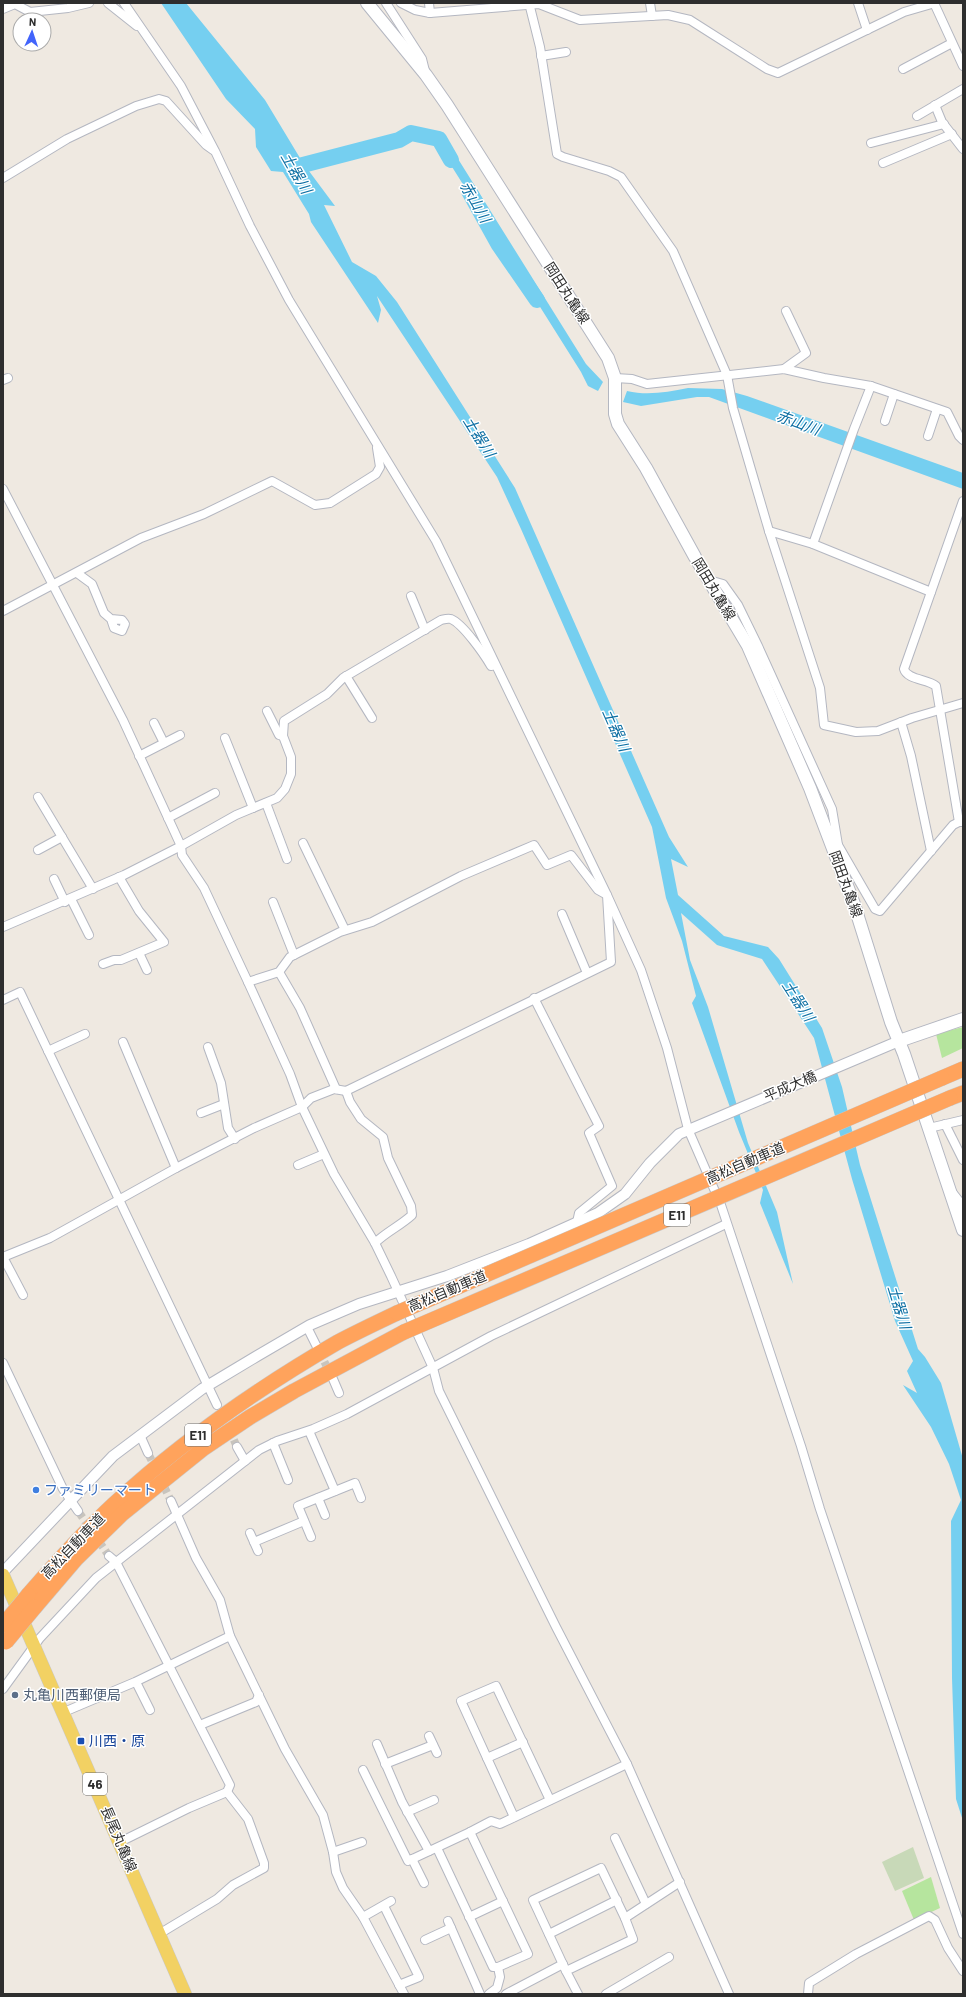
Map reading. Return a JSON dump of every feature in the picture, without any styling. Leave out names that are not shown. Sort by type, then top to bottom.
[{"type":"highway","name":"高松自動車道","points":[[4,1644],[31,1601],[67,1552],[113,1505],[196,1436],[306,1362],[339,1342],[397,1313],[963,1069]]},
{"type":"highway","name":"高松自動車道","points":[[3,1625],[31,1601],[122,1514],[204,1448],[250,1417],[294,1391],[404,1332],[956,1095]]},
{"type":"main road","name":"岡田丸亀線","points":[[367,3],[426,75],[599,342],[608,358],[615,378],[614,414],[618,424],[646,468],[708,580],[748,646],[835,846],[891,1022],[899,1041],[963,1230]]},
{"type":"main road","points":[[899,1041],[963,1019]]},
{"type":"main road","name":"長尾丸亀線","points":[[3,1573],[185,1994]]},
{"type":"street","points":[[3,9],[15,4],[30,12],[68,8],[89,3]]},
{"type":"street","points":[[108,3],[140,27]]},
{"type":"street","points":[[124,3],[181,86],[215,152],[250,226],[289,300],[436,541],[607,895],[641,970],[692,1127],[716,1192],[963,1934]]},
{"type":"street","points":[[386,3],[422,59],[426,75]]},
{"type":"street","points":[[401,3],[415,10],[430,13],[539,4],[580,20],[668,15],[690,20],[767,69],[778,73],[904,12],[934,3],[963,66]]},
{"type":"street","points":[[428,3],[430,13]]},
{"type":"street","points":[[650,3],[652,16]]},
{"type":"street","points":[[858,3],[867,30]]},
{"type":"street","points":[[529,4],[541,56],[557,154],[609,171],[621,177],[673,251],[727,375],[733,408],[769,531],[820,688],[824,725],[866,732],[878,731],[901,722],[963,703]]},
{"type":"street","points":[[903,69],[952,43]]},
{"type":"street","points":[[541,56],[566,52]]},
{"type":"street","points":[[917,116],[963,89]]},
{"type":"street","points":[[3,178],[67,139],[136,106],[159,99],[166,101],[206,146],[215,152]]},
{"type":"street","points":[[935,105],[944,124],[963,149]]},
{"type":"street","points":[[871,143],[944,124]]},
{"type":"street","points":[[883,163],[952,134]]},
{"type":"street","points":[[784,369],[806,353],[786,311]]},
{"type":"street","points":[[615,378],[632,379],[647,384],[784,369],[824,378],[872,386],[947,412],[959,436],[963,440]]},
{"type":"street","points":[[813,544],[846,450],[872,386]]},
{"type":"street","points":[[885,421],[894,394]]},
{"type":"street","points":[[928,436],[937,409]]},
{"type":"street","points":[[3,611],[53,586],[141,538],[204,514],[272,481],[315,505],[330,502],[376,474],[380,467],[376,443]]},
{"type":"street","points":[[3,489],[139,756],[181,846],[182,855],[204,888],[290,1074],[302,1107],[324,1154],[334,1174],[375,1243],[433,1368],[439,1391],[556,1627],[627,1764],[729,1994]]},
{"type":"street","points":[[835,846],[875,909],[880,910],[952,825],[961,822],[936,686],[932,683],[908,675],[904,669],[963,501]]},
{"type":"street","points":[[769,531],[813,544],[931,592]]},
{"type":"street","points":[[77,573],[92,584],[104,613],[111,619]]},
{"type":"street","points":[[411,596],[425,630]]},
{"type":"street","points":[[3,927],[119,878],[181,846],[236,815],[277,798],[285,789],[291,774],[292,756],[283,736],[284,721],[327,694],[346,676],[442,620],[449,619],[455,621],[463,629],[491,666],[496,665]]},
{"type":"street","points":[[346,676],[372,718]]},
{"type":"street","points":[[267,711],[279,735],[283,736]]},
{"type":"street","points":[[901,722],[911,756],[931,851]]},
{"type":"street","points":[[154,723],[164,743]]},
{"type":"street","points":[[139,756],[180,735]]},
{"type":"street","points":[[225,738],[253,808]]},
{"type":"street","points":[[168,818],[215,793]]},
{"type":"street","points":[[38,797],[93,889]]},
{"type":"street","points":[[266,803],[287,859]]},
{"type":"street","points":[[38,850],[62,837]]},
{"type":"street","points":[[303,843],[345,930]]},
{"type":"street","points":[[248,982],[279,972],[294,955],[345,930],[372,922],[461,876],[534,845],[547,865],[571,855],[598,890],[607,895]]},
{"type":"street","points":[[103,964],[114,960],[121,960],[164,942],[139,911],[119,878]]},
{"type":"street","points":[[54,879],[89,935]]},
{"type":"street","points":[[23,1295],[3,1257],[50,1238],[176,1168],[254,1128],[302,1107],[311,1098],[336,1089],[346,1091],[534,998],[611,962],[607,895]]},
{"type":"street","points":[[274,902],[294,955]]},
{"type":"street","points":[[562,914],[587,973]]},
{"type":"street","points":[[139,953],[147,970]]},
{"type":"street","points":[[279,972],[300,1008],[336,1089]]},
{"type":"street","points":[[3,1000],[20,992],[217,1405]]},
{"type":"street","points":[[534,998],[599,1126],[588,1133],[612,1186],[579,1213],[577,1222]]},
{"type":"street","points":[[48,1051],[85,1034]]},
{"type":"street","name":"平成大橋","points":[[3,1573],[113,1456],[207,1386],[307,1327],[359,1304],[398,1293],[448,1276],[598,1213],[625,1194],[666,1145],[679,1134],[692,1127],[899,1041]]},
{"type":"street","points":[[123,1042],[176,1168]]},
{"type":"street","points":[[208,1047],[221,1083],[228,1128],[235,1139]]},
{"type":"street","points":[[346,1091],[350,1102],[361,1119],[383,1137],[388,1158],[412,1206],[412,1215],[386,1232],[375,1243]]},
{"type":"street","points":[[201,1113],[224,1104]]},
{"type":"street","points":[[929,1128],[963,1120]]},
{"type":"street","points":[[945,1124],[963,1160]]},
{"type":"street","points":[[298,1165],[324,1154]]},
{"type":"street","points":[[949,1188],[958,1197],[963,1206]]},
{"type":"street","points":[[3,1689],[35,1646],[96,1578],[259,1450],[347,1414],[491,1336],[726,1224]]},
{"type":"street","points":[[307,1327],[317,1347]]},
{"type":"street","points":[[3,1363],[70,1500],[78,1511]]},
{"type":"street","points":[[333,1380],[339,1393]]},
{"type":"street","points":[[309,1430],[335,1491]]},
{"type":"street","points":[[140,1435],[148,1454]]},
{"type":"street","points":[[273,1443],[288,1480]]},
{"type":"street","points":[[237,1447],[245,1461]]},
{"type":"street","points":[[310,1537],[298,1506],[355,1483],[361,1498]]},
{"type":"street","points":[[318,1498],[325,1515]]},
{"type":"street","points":[[170,1501],[178,1514],[196,1558],[220,1600],[230,1636],[285,1749],[323,1815],[333,1852],[336,1872],[343,1888],[363,1917],[404,1994]]},
{"type":"street","points":[[254,1542],[304,1521]]},
{"type":"street","points":[[250,1533],[258,1551]]},
{"type":"street","points":[[110,1556],[116,1562],[168,1667],[200,1725],[230,1785],[227,1792],[189,1808],[120,1842]]},
{"type":"street","points":[[64,1712],[136,1682],[230,1636]]},
{"type":"street","points":[[136,1682],[150,1710]]},
{"type":"street","points":[[514,1817],[462,1701],[496,1686],[550,1800]]},
{"type":"street","points":[[200,1725],[256,1702],[259,1695]]},
{"type":"street","points":[[429,1736],[437,1753]]},
{"type":"street","points":[[487,1758],[523,1742]]},
{"type":"street","points":[[377,1744],[407,1812],[433,1850],[469,1917],[493,1967],[498,1967],[528,1954],[470,1832]]},
{"type":"street","points":[[385,1764],[433,1745]]},
{"type":"street","points":[[363,1770],[408,1862],[491,1821],[500,1824],[627,1764]]},
{"type":"street","points":[[159,1934],[217,1899],[233,1885],[264,1868],[264,1862],[248,1819],[227,1792]]},
{"type":"street","points":[[407,1812],[434,1800]]},
{"type":"street","points":[[615,1838],[646,1904]]},
{"type":"street","points":[[333,1852],[362,1842]]},
{"type":"street","points":[[412,1860],[424,1883]]},
{"type":"street","points":[[506,1994],[565,1967],[633,1939],[617,1900],[601,1868],[533,1900],[549,1934],[565,1967],[578,1994]]},
{"type":"street","points":[[625,1918],[680,1882]]},
{"type":"street","points":[[549,1934],[617,1900]]},
{"type":"street","points":[[469,1917],[503,1901]]},
{"type":"street","points":[[363,1917],[388,1904],[419,1976],[399,1985]]},
{"type":"street","points":[[808,1994],[809,1983],[856,1954],[929,1916],[935,1920],[948,1948],[963,1971]]},
{"type":"street","points":[[425,1940],[450,1925],[464,1968],[480,1994]]},
{"type":"street","points":[[606,1994],[669,1957]]},
{"type":"street","points":[[489,1994],[498,1988],[500,1977],[498,1967]]},
{"type":"green space","points":[[963,1027],[963,1048],[942,1058],[936,1034]]},
{"type":"green space","points":[[913,1847],[924,1878],[895,1891],[882,1862]]},
{"type":"green space","points":[[931,1877],[940,1908],[914,1920],[902,1891]]},
{"type":"water","name":"土器川","points":[[161,3],[186,3],[265,100],[303,163],[335,206],[324,205],[352,262],[376,276],[397,302],[515,488],[669,837],[688,867],[671,859],[678,895],[724,936],[768,947],[779,959],[822,1028],[842,1087],[860,1165],[918,1349],[925,1357],[941,1383],[963,1459],[963,1821],[956,1799],[952,1678],[951,1521],[961,1500],[949,1464],[931,1427],[903,1385],[917,1393],[907,1371],[913,1361],[895,1321],[852,1179],[814,1038],[762,959],[717,945],[681,913],[690,960],[708,1007],[748,1143],[777,1212],[793,1284],[760,1203],[763,1190],[739,1132],[692,1003],[696,996],[682,941],[666,898],[652,827],[497,477],[377,296],[381,310],[378,323],[311,222],[309,214],[283,172],[271,171],[256,147],[255,129],[226,99]]},
{"type":"water","points":[[445,138],[586,364],[603,382],[598,391],[588,386],[581,372],[437,143]]},
{"type":"water","points":[[688,388],[722,389],[747,396],[963,473],[963,489],[709,397],[697,397],[641,406],[623,402],[627,391],[650,393]]},
{"type":"waterway","name":"赤山川","points":[[295,167],[399,140],[411,133],[439,139],[451,160]]},
{"type":"waterway","name":"赤山川","points":[[469,191],[499,245],[537,300]]},
{"type":"tunnel","points":[[319,1351],[331,1375]]},
{"type":"tunnel","points":[[229,1429],[237,1447]]},
{"type":"tunnel","points":[[148,1453],[171,1501]]},
{"type":"tunnel","points":[[78,1511],[109,1556]]},
{"type":"place","name":"ファミリーマート","points":[[36,1490]]},
{"type":"place","name":"丸亀川西郵便局","points":[[15,1695]]},
{"type":"place","name":"川西・原","points":[[81,1741]]}]
